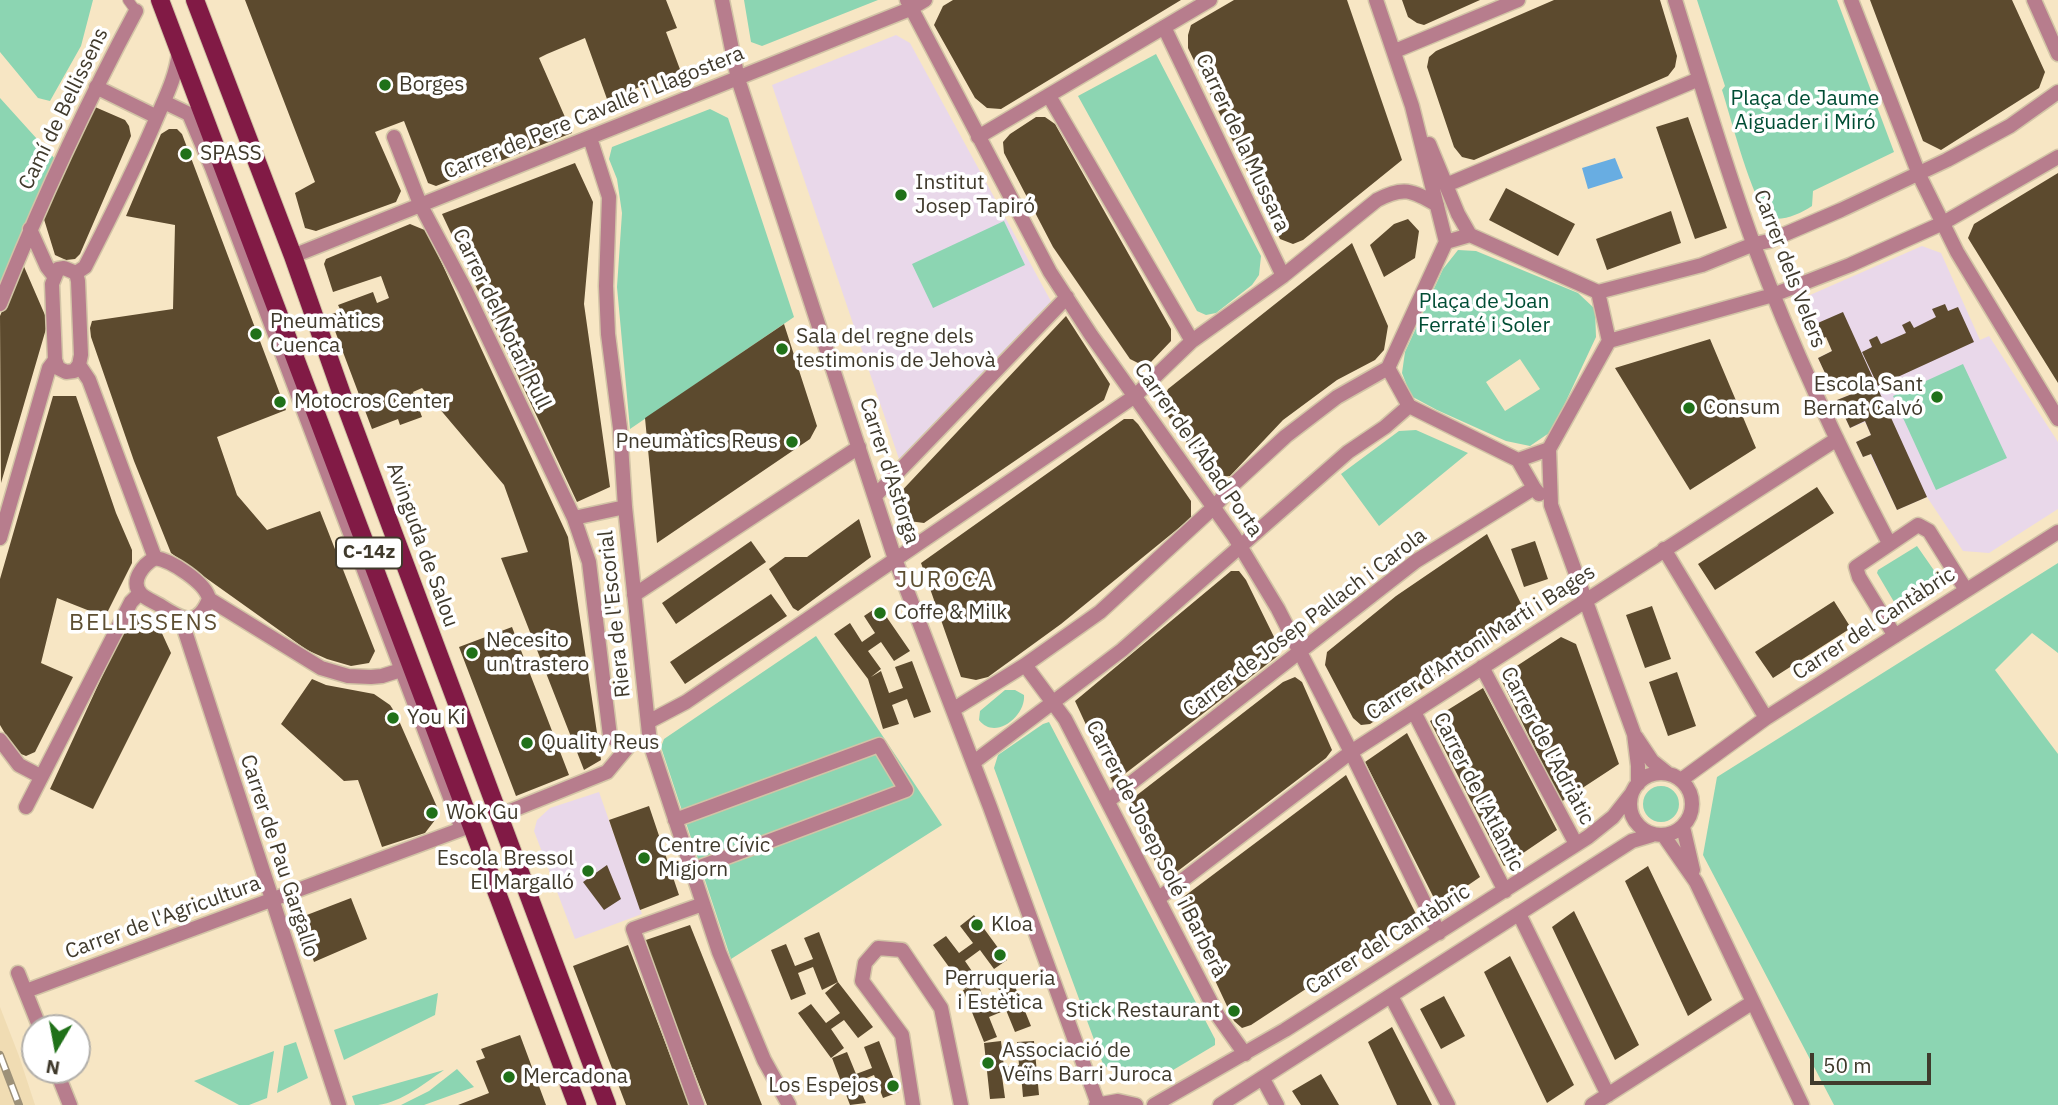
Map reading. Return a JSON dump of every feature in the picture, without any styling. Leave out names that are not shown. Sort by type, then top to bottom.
[{"type":"main road","name":"C-14z","points":[[160,0],[467,827],[577,1105]]},
{"type":"main road","name":"Avinguda de Salou","points":[[195,0],[293,256],[347,410],[607,1105]]},
{"type":"street","name":"Carrer d'Astorga","points":[[722,0],[738,79],[895,559],[974,762],[1097,1105]]},
{"type":"street","name":"Carrer de Pere Cavallé i Llagostera","points":[[293,256],[738,79],[925,0]]},
{"type":"street","points":[[978,137],[1210,0]]},
{"type":"street","points":[[954,709],[1026,665],[1100,612],[1286,436],[1337,397],[1388,368],[1446,242],[1412,106],[1376,0]]},
{"type":"street","points":[[1395,51],[1518,0]]},
{"type":"street","name":"Carrer dels Velers","points":[[1675,0],[1699,79],[1773,295],[1837,439],[1889,543]]},
{"type":"street","points":[[1851,0],[1918,173],[2009,340],[2058,419]]},
{"type":"street","points":[[2034,0],[2058,54]]},
{"type":"street","name":"Carrer de l'Abad Porta","points":[[909,5],[1050,272],[1214,507],[1278,609],[1351,752],[1438,933]]},
{"type":"street","name":"Camí de Bellissens","points":[[0,304],[30,229],[132,6]]},
{"type":"street","name":"Carrer de la Mussara","points":[[1164,27],[1283,276]]},
{"type":"street","points":[[76,273],[85,267],[136,164],[177,69],[180,51]]},
{"type":"street","points":[[1446,185],[1699,79]]},
{"type":"street","points":[[96,87],[157,117]]},
{"type":"street","points":[[1412,106],[1470,234],[1598,292],[1702,265],[1754,244],[1769,241],[1841,210],[1947,160],[2010,126],[2058,92]]},
{"type":"street","points":[[1049,96],[1192,341]]},
{"type":"street","points":[[164,102],[189,114],[212,168],[401,670],[467,827]]},
{"type":"street","name":"Carrer del Notari Rull","points":[[394,137],[420,205],[465,289],[574,518],[589,562],[610,736],[626,748]]},
{"type":"street","name":"Riera de l'Escorial","points":[[590,138],[609,197],[606,298],[650,743],[703,904],[740,1004],[764,1060],[789,1105]]},
{"type":"street","points":[[1609,341],[1773,295],[1850,265],[1943,223],[2058,157]]},
{"type":"street","points":[[648,722],[686,702],[1135,396],[1192,341],[1283,276],[1377,200],[1394,191],[1415,192],[1437,205]]},
{"type":"street","points":[[30,229],[47,267],[54,276]]},
{"type":"street","points":[[1446,242],[1470,234]]},
{"type":"street","points":[[64,268],[76,273],[81,355],[79,365],[74,371],[66,372],[58,368],[55,360],[52,284],[58,269],[64,268]]},
{"type":"street","points":[[1220,1105],[1632,841],[1683,827],[1688,822],[1693,806],[1690,791],[1681,780],[1652,761],[1634,734],[1551,505],[1549,449],[1609,341],[1598,292]]},
{"type":"street","points":[[875,496],[1067,297]]},
{"type":"street","points":[[0,538],[49,368],[55,360]]},
{"type":"street","points":[[79,365],[89,380],[155,558]]},
{"type":"street","points":[[1388,368],[1409,405],[1518,460],[1534,488],[1551,505]]},
{"type":"street","points":[[974,762],[1122,650],[1349,452],[1393,421],[1409,405]]},
{"type":"street","name":"Carrer d'Antoni Martí i Bages","points":[[1159,898],[1351,752],[1837,439]]},
{"type":"street","points":[[634,595],[859,447]]},
{"type":"street","points":[[1518,460],[1549,449]]},
{"type":"street","name":"Carrer de Josep Pallach i Carola","points":[[1108,801],[1416,561],[1534,488]]},
{"type":"street","points":[[574,518],[625,507]]},
{"type":"street","points":[[1895,636],[1859,577],[1856,567],[1889,543],[1919,525],[1929,531],[1966,590]]},
{"type":"street","name":"Carrer del Cantàbric","points":[[1681,780],[1766,718],[2058,532]]},
{"type":"street","points":[[1664,549],[1681,573],[1766,718]]},
{"type":"street","points":[[209,599],[199,616],[181,619],[140,593],[137,584],[140,572],[145,564],[155,558],[163,559],[200,583],[207,591],[209,599],[321,668],[348,676],[371,677],[401,670]]},
{"type":"street","points":[[26,807],[131,602],[140,593]]},
{"type":"street","name":"Carrer de Pau Gargallo","points":[[181,619],[339,1105]]},
{"type":"street","name":"Carrer de Josep Solé i Barberà","points":[[1026,665],[1065,719],[1218,1016],[1245,1054]]},
{"type":"street","name":"Carrer de l'Adriàtic","points":[[1482,667],[1576,845]]},
{"type":"street","points":[[644,691],[651,700],[667,706],[686,702]]},
{"type":"street","name":"Carrer de l'Atlàntic","points":[[1414,712],[1504,891]]},
{"type":"street","points":[[1634,734],[1635,788],[1630,806],[1633,819],[1643,830],[1658,835],[1696,882]]},
{"type":"street","points":[[0,740],[19,765],[40,776]]},
{"type":"street","points":[[498,816],[607,772],[626,748],[650,743]]},
{"type":"street","points":[[675,820],[879,745],[906,790],[692,870]]},
{"type":"street","points":[[1635,788],[1649,775],[1667,773]]},
{"type":"street","name":"Carrer del Cantàbric","points":[[1154,1105],[1245,1054],[1576,845],[1613,817],[1635,788]]},
{"type":"street","name":"Carrer de l'Agricultura","points":[[26,991],[467,827]]},
{"type":"street","points":[[1683,827],[1696,882],[1802,1105]]},
{"type":"street","points":[[697,1105],[633,929],[703,904]]},
{"type":"street","points":[[1519,914],[1608,1095]]},
{"type":"street","points":[[913,1105],[902,1035],[862,981],[864,963],[878,948],[902,950],[941,1008],[961,1105]]},
{"type":"street","points":[[18,974],[35,1014]]},
{"type":"street","points":[[1391,996],[1448,1105]]},
{"type":"street","points":[[1592,1105],[1753,1002]]},
{"type":"street","points":[[1263,1079],[1277,1105]]},
{"type":"street","points":[[62,1084],[70,1105]]},
{"type":"street","points":[[1097,1105],[1118,1101],[1136,1105]]},
{"type":"shaded area","name":"Institut Josep Tapiró","points":[[896,35],[910,43],[1053,305],[900,462],[772,85]]},
{"type":"shaded area","name":"Escola Sant Bernat Calvó","points":[[1922,246],[1941,253],[1980,340],[1989,336],[2058,442],[2058,509],[1989,553],[1963,551],[1927,497],[1897,510],[1870,454],[1863,457],[1856,442],[1871,435],[1865,422],[1850,428],[1837,400],[1851,394],[1845,380],[1831,386],[1818,358],[1832,351],[1826,337],[1811,344],[1799,317],[1810,295]]},
{"type":"shaded area","name":"Escola Bressol El Margalló","points":[[599,792],[642,914],[575,939],[534,831],[537,820],[550,808]]},
{"type":"shaded area","points":[[0,1007],[21,1062],[21,1084],[28,1084],[35,1105],[0,1105]]},
{"type":"green space","points":[[0,0],[93,0],[81,46],[50,101],[38,98],[0,52]]},
{"type":"green space","points":[[744,0],[878,0],[762,46],[751,42]]},
{"type":"green space","name":"Plaça de Jaume Aiguader i Miró","points":[[1697,0],[1837,0],[1894,152],[1813,191],[1812,206],[1802,212],[1786,218],[1770,218],[1756,195],[1743,158],[1722,90],[1725,86]]},
{"type":"green space","points":[[1156,54],[1261,256],[1259,275],[1252,285],[1216,313],[1206,315],[1197,311],[1078,96]]},
{"type":"green space","points":[[0,98],[56,160],[0,292]]},
{"type":"green space","points":[[710,109],[728,118],[794,317],[630,429],[617,287],[622,213],[617,179],[609,159],[612,147]]},
{"type":"green space","points":[[1004,221],[1025,265],[933,308],[912,264]]},
{"type":"green space","name":"Plaça de Joan Ferraté i Soler","points":[[1458,250],[1476,251],[1578,293],[1595,309],[1596,337],[1552,431],[1530,446],[1506,441],[1411,396],[1402,373],[1405,352],[1443,269]],"holes":[[[1520,359],[1540,389],[1505,411],[1486,382]]]},
{"type":"green space","points":[[1963,364],[2007,458],[1936,490],[1893,396]]},
{"type":"green space","points":[[1416,430],[1468,453],[1379,526],[1341,474],[1399,431]]},
{"type":"green space","points":[[1917,546],[1940,579],[1940,583],[1905,608],[1897,607],[1877,573]]},
{"type":"green space","points":[[2058,563],[2058,653],[2032,633],[1995,670],[2058,754],[2058,1105],[1834,1105],[1703,855],[1717,777]]},
{"type":"green space","points":[[816,636],[942,825],[731,959],[661,747],[664,739]]},
{"type":"green space","points":[[1005,690],[1015,690],[1024,695],[1020,711],[1015,718],[1001,727],[986,726],[979,720],[980,711]]},
{"type":"green space","points":[[1049,722],[1215,1039],[1215,1045],[1153,1082],[1126,1082],[1103,1064],[994,768],[998,755]]},
{"type":"green space","points":[[1661,786],[1674,791],[1679,804],[1674,817],[1661,822],[1648,817],[1643,804],[1648,791]]},
{"type":"green space","points":[[438,993],[435,1015],[344,1060],[334,1030]]},
{"type":"green space","points":[[296,1042],[308,1078],[277,1093],[284,1046]]},
{"type":"green space","points":[[274,1051],[267,1098],[249,1105],[239,1105],[194,1081]]},
{"type":"green space","points":[[457,1069],[474,1087],[424,1105],[401,1105],[429,1091]]},
{"type":"green space","points":[[444,1070],[396,1100],[378,1105],[355,1105],[352,1096]]},
{"type":"water","points":[[1615,158],[1623,178],[1588,189],[1582,168]]},
{"type":"building","name":"Borges","points":[[245,0],[666,0],[677,28],[666,32],[681,72],[607,99],[585,38],[547,54],[539,58],[572,133],[436,186],[428,183],[404,121],[375,132],[401,191],[396,202],[316,231],[305,228],[295,193],[315,182]]},
{"type":"building","points":[[953,0],[1181,0],[1001,109],[987,108],[975,98],[934,25],[943,6]]},
{"type":"building","points":[[1234,0],[1347,0],[1402,160],[1303,240],[1293,244],[1280,239],[1188,48],[1191,25]]},
{"type":"building","points":[[1402,0],[1480,0],[1424,25],[1408,17]]},
{"type":"building","points":[[1554,0],[1660,0],[1677,56],[1675,67],[1668,76],[1474,160],[1462,157],[1454,147],[1427,67],[1429,57],[1436,51]]},
{"type":"building","points":[[1870,0],[2012,0],[2045,72],[2039,88],[1941,150],[1923,141]]},
{"type":"building","points":[[95,107],[125,120],[131,136],[80,254],[75,259],[66,260],[55,255],[43,216]]},
{"type":"building","points":[[1036,117],[1045,117],[1055,124],[1171,329],[1171,341],[1151,362],[1138,363],[1130,359],[1053,247],[1004,153],[1003,142],[1010,134]]},
{"type":"building","points":[[1688,117],[1727,228],[1695,239],[1656,127]]},
{"type":"building","points":[[169,129],[177,129],[182,134],[286,410],[217,437],[237,495],[267,530],[320,511],[375,651],[369,663],[351,666],[307,650],[171,553],[134,461],[90,328],[92,321],[173,309],[175,225],[126,216],[161,134]]},
{"type":"building","points":[[575,163],[593,202],[584,304],[610,487],[577,502],[442,214]]},
{"type":"building","points":[[2058,173],[2058,383],[1968,238],[1974,224]]},
{"type":"building","points":[[1506,188],[1575,224],[1558,256],[1489,220]]},
{"type":"building","points":[[1671,211],[1681,243],[1607,270],[1596,239]]},
{"type":"building","points":[[1408,219],[1419,231],[1415,258],[1384,277],[1370,245],[1394,224]]},
{"type":"building","points":[[410,224],[427,231],[568,537],[601,760],[584,770],[501,558],[528,552],[504,485],[422,388],[413,392],[422,417],[400,425],[398,419],[372,429],[329,315],[341,311],[338,305],[373,292],[377,303],[389,298],[381,276],[333,292],[324,264],[326,259]]},
{"type":"building","points":[[1352,243],[1388,326],[1384,350],[1375,360],[1337,380],[1283,420],[1230,476],[1209,474],[1163,409],[1168,389]]},
{"type":"building","points":[[22,262],[48,322],[1,483],[0,316]]},
{"type":"building","points":[[1945,304],[1948,311],[1958,307],[1974,342],[1878,386],[1862,352],[1872,347],[1869,340],[1877,336],[1881,344],[1906,333],[1902,325],[1910,321],[1914,328],[1936,317],[1932,309]]},
{"type":"building","points":[[1843,312],[1927,497],[1897,510],[1871,454],[1863,457],[1856,442],[1871,435],[1865,421],[1850,428],[1837,400],[1852,394],[1845,380],[1831,386],[1818,358],[1832,351],[1826,337],[1811,344],[1804,329]]},
{"type":"building","points":[[1066,316],[1110,384],[1104,400],[924,523],[909,521],[895,498]]},
{"type":"building","points":[[784,324],[817,426],[810,439],[657,543],[645,418]]},
{"type":"building","name":"Consum","points":[[1710,339],[1756,448],[1690,490],[1615,368]]},
{"type":"building","points":[[53,396],[76,396],[116,513],[132,550],[132,563],[105,617],[57,598],[41,663],[73,677],[35,752],[26,756],[16,752],[0,725],[0,579]]},
{"type":"building","points":[[1124,419],[1133,419],[1138,424],[1191,501],[1191,518],[1061,624],[988,677],[976,680],[961,677],[921,563]]},
{"type":"building","points":[[1817,487],[1834,513],[1715,590],[1698,564]]},
{"type":"building","points":[[859,519],[871,557],[798,611],[793,608],[769,569],[785,557],[807,557]]},
{"type":"building","points":[[1487,534],[1528,618],[1370,724],[1361,725],[1353,718],[1325,665],[1327,652],[1396,596]]},
{"type":"building","points":[[751,541],[766,562],[676,624],[662,603]]},
{"type":"building","points":[[1535,541],[1548,579],[1524,587],[1511,549]]},
{"type":"building","points":[[1231,571],[1239,571],[1246,580],[1278,645],[1279,655],[1113,783],[1075,701]]},
{"type":"building","points":[[771,594],[787,616],[685,684],[670,662]]},
{"type":"building","points":[[1834,601],[1851,628],[1773,678],[1755,652]]},
{"type":"building","points":[[879,606],[910,651],[894,661],[881,642],[868,651],[881,669],[871,677],[881,671],[889,693],[903,688],[895,667],[912,661],[931,712],[914,718],[907,699],[892,705],[899,724],[883,729],[868,679],[834,634],[850,623],[862,642],[875,633],[864,616]]},
{"type":"building","points":[[1652,606],[1671,659],[1645,668],[1626,615]]},
{"type":"building","points":[[145,613],[155,618],[171,653],[93,809],[50,789],[130,616]]},
{"type":"building","points":[[512,627],[569,775],[516,796],[459,647]]},
{"type":"building","points":[[1561,637],[1576,644],[1619,764],[1561,802],[1500,677]]},
{"type":"building","points":[[1677,672],[1696,726],[1668,736],[1649,682]]},
{"type":"building","points":[[1295,677],[1302,682],[1332,750],[1326,758],[1170,877],[1162,877],[1128,802],[1283,682]]},
{"type":"building","points":[[312,679],[326,685],[374,694],[390,705],[437,807],[435,820],[425,833],[382,847],[358,780],[344,781],[281,724]]},
{"type":"building","points":[[1483,688],[1557,830],[1504,866],[1430,721]]},
{"type":"building","points":[[1407,733],[1480,877],[1438,906],[1365,762]]},
{"type":"building","points":[[1346,775],[1417,916],[1251,1025],[1242,1028],[1234,1021],[1178,901]]},
{"type":"building","name":"Centre Cívic Migjorn","points":[[649,806],[679,895],[640,910],[609,820]]},
{"type":"building","points":[[607,865],[621,899],[604,910],[583,882]]},
{"type":"building","points":[[1648,866],[1712,1000],[1688,1016],[1625,881]]},
{"type":"building","points":[[351,898],[367,939],[314,962],[299,918]]},
{"type":"building","points":[[1574,911],[1639,1045],[1615,1060],[1552,927]]},
{"type":"building","points":[[974,915],[1007,960],[994,969],[980,950],[965,961],[978,980],[965,989],[933,945],[946,936],[959,953],[973,943],[960,926]]},
{"type":"building","points":[[690,925],[762,1105],[707,1105],[643,941]]},
{"type":"building","points":[[819,932],[838,982],[822,990],[813,967],[798,973],[806,994],[791,1000],[771,950],[786,944],[795,966],[813,959],[804,938]]},
{"type":"building","points":[[628,945],[689,1105],[626,1105],[573,966]]},
{"type":"building","points":[[1510,956],[1574,1085],[1547,1103],[1484,972]]},
{"type":"building","points":[[1010,974],[1031,1026],[1015,1032],[1006,1010],[989,1017],[997,1037],[984,1042],[963,990],[978,984],[988,1009],[1004,1003],[995,980]]},
{"type":"building","points":[[838,982],[873,1027],[858,1038],[844,1020],[831,1029],[844,1048],[831,1058],[798,1013],[811,1004],[826,1023],[840,1013],[825,993]]},
{"type":"building","points":[[1444,996],[1465,1036],[1441,1049],[1420,1009]]},
{"type":"building","points":[[1392,1027],[1432,1105],[1397,1105],[1368,1042]]},
{"type":"building","name":"Mercadona","points":[[520,1035],[546,1105],[458,1105],[489,1093],[476,1061],[485,1058],[481,1049]]},
{"type":"building","points":[[879,1041],[899,1092],[883,1098],[874,1075],[857,1082],[866,1103],[850,1105],[832,1058],[847,1052],[856,1074],[872,1068],[864,1047]]},
{"type":"building","points":[[1001,1041],[1004,1067],[1019,1065],[1017,1042],[1034,1041],[1039,1095],[1023,1097],[1021,1074],[1002,1076],[1005,1098],[990,1099],[984,1043]]},
{"type":"building","points":[[1321,1074],[1339,1105],[1301,1105],[1292,1091]]},
{"type":"railway","points":[[0,1055],[19,1105]]},
{"type":"place","name":"Borges","points":[[385,85]]},
{"type":"place","name":"SPASS","points":[[186,154]]},
{"type":"place","name":"Institut Josep Tapiró","points":[[901,195]]},
{"type":"place","name":"Pneumàtics Cuenca","points":[[256,334]]},
{"type":"place","name":"Sala del regne dels testimonis de Jehovà","points":[[782,349]]},
{"type":"place","name":"Escola Sant Bernat Calvó","points":[[1937,397]]},
{"type":"place","name":"Motocros Center","points":[[280,402]]},
{"type":"place","name":"Consum","points":[[1689,408]]},
{"type":"place","name":"Pneumàtics Reus","points":[[792,442]]},
{"type":"place","name":"Coffe & Milk","points":[[880,613]]},
{"type":"place","name":"Necesito un trastero","points":[[472,653]]},
{"type":"place","name":"You Ki","points":[[393,718]]},
{"type":"place","name":"Quality Reus","points":[[527,743]]},
{"type":"place","name":"Wok Gu","points":[[432,813]]},
{"type":"place","name":"Centre Cívic Migjorn","points":[[644,858]]},
{"type":"place","name":"Escola Bressol El Margalló","points":[[588,871]]},
{"type":"place","name":"Kloa","points":[[977,925]]},
{"type":"place","name":"Perruqueria i Estètica","points":[[1000,955]]},
{"type":"place","name":"Stick Restaurant","points":[[1234,1011]]},
{"type":"place","name":"Associació de Veïns Barri Juroca","points":[[988,1063]]},
{"type":"place","name":"Mercadona","points":[[509,1077]]},
{"type":"place","name":"Los Espejos","points":[[893,1086]]},
{"type":"district","name":"JUROCA","points":[[945,580]]},
{"type":"district","name":"BELLISSENS","points":[[144,623]]}]
